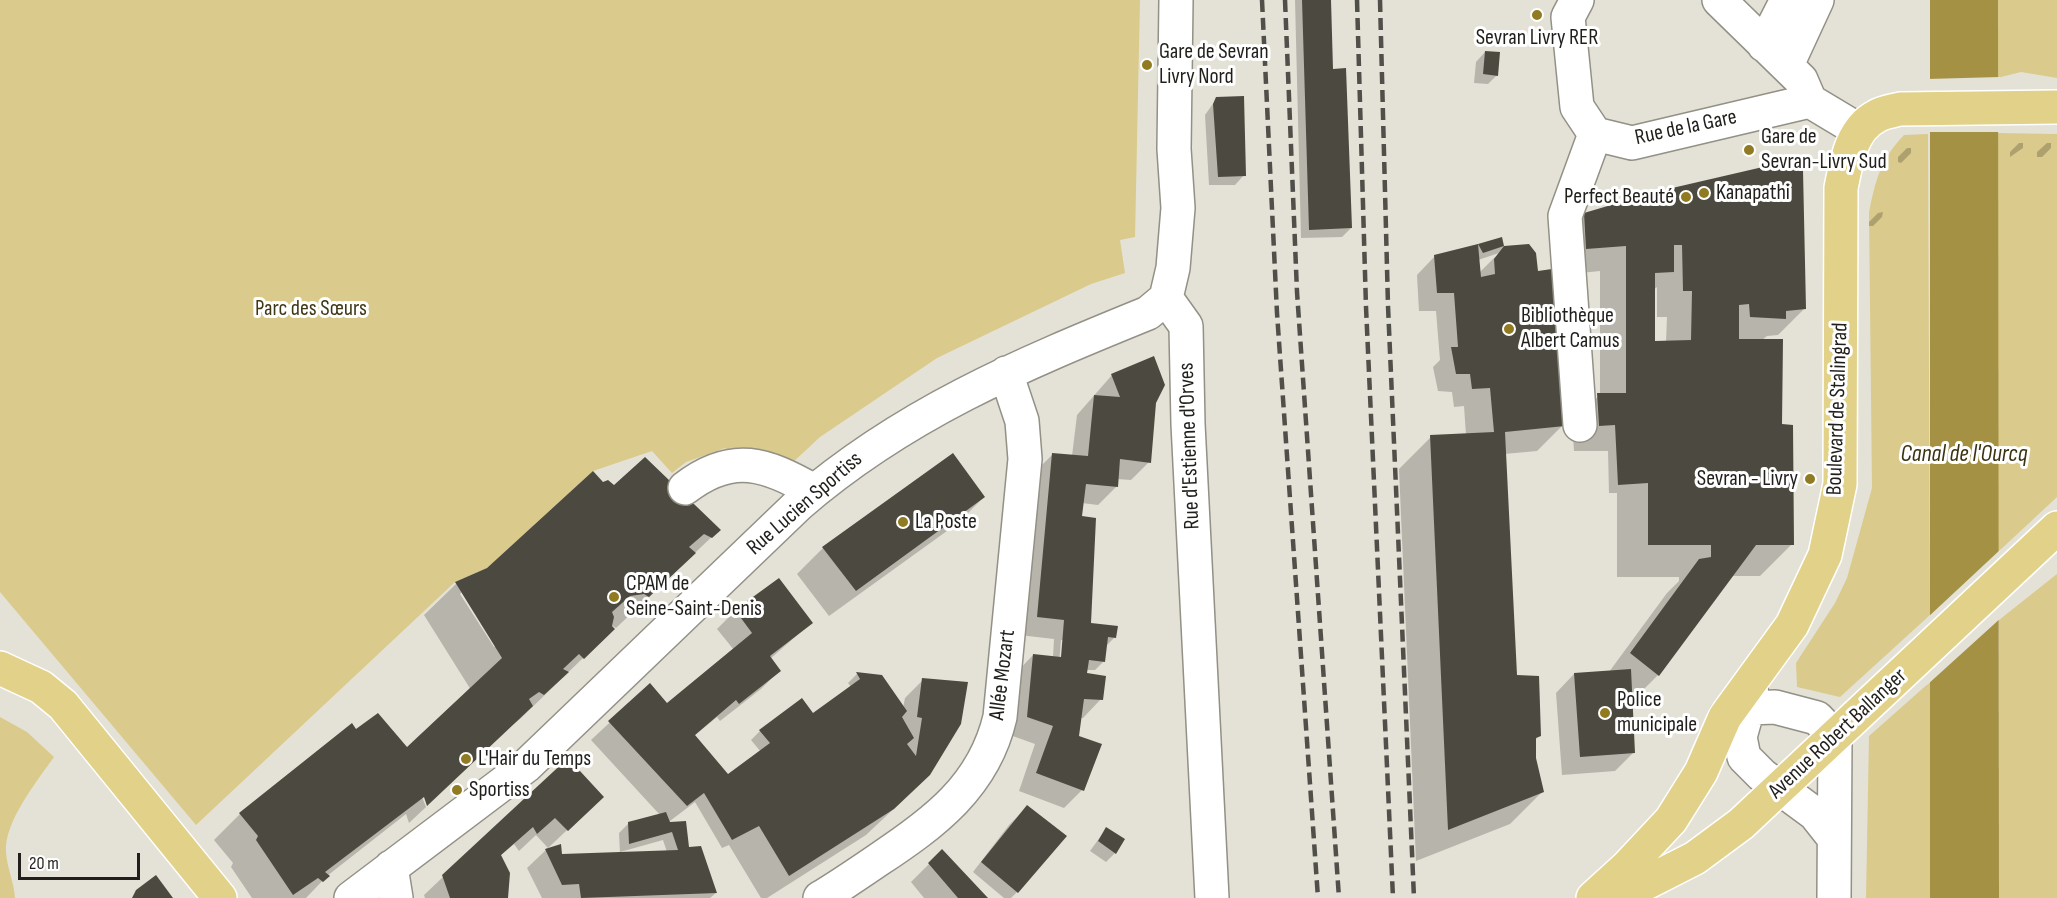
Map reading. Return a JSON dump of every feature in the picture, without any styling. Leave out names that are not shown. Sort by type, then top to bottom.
[{"type":"main road","points":[[1860,131],[1876,116],[1900,109],[2048,107]]},
{"type":"main road","name":"Boulevard de Stalingrad","points":[[1592,898],[1627,867],[1671,820],[1759,672],[1792,625],[1825,555],[1840,484],[1841,188],[1848,153],[1860,131]]},
{"type":"main road","name":"Avenue Robert Ballanger","points":[[1592,898],[1644,884],[1695,858],[1740,824],[2054,531]]},
{"type":"main road","points":[[0,668],[41,687],[63,705],[220,898]]},
{"type":"street","points":[[1166,298],[1173,268],[1178,208],[1174,149],[1176,0]]},
{"type":"street","points":[[1577,0],[1568,16],[1577,107],[1594,134],[1565,216],[1580,425]]},
{"type":"street","points":[[1719,0],[1801,80],[1810,101],[1860,131]]},
{"type":"street","points":[[1776,55],[1787,0]]},
{"type":"street","points":[[1776,55],[1817,0]]},
{"type":"street","name":"Rue de la Gare","points":[[1594,134],[1632,143],[1810,101]]},
{"type":"street","name":"Rue Lucien Sportiss","points":[[351,898],[394,883],[526,766],[814,491],[844,466],[921,415],[1006,373],[1148,313],[1166,298]]},
{"type":"street","name":"Rue d'Estienne d'Orves","points":[[1166,298],[1186,326],[1188,424],[1212,898]]},
{"type":"street","name":"Allée Mozart","points":[[820,898],[925,830],[966,790],[995,740],[1000,717],[1025,459],[1022,421],[1006,373]]},
{"type":"street","points":[[685,488],[716,469],[737,464],[756,465],[781,472],[814,491]]},
{"type":"street","points":[[1737,712],[1775,707],[1816,718],[1835,737],[1834,898]]},
{"type":"street","name":"Boulevard de Stalingrad","points":[[1737,712],[1744,757],[1762,775],[1815,814],[1834,838]]},
{"type":"green space","name":"Parc des Sœurs","points":[[0,0],[1140,0],[1135,237],[1120,240],[1125,273],[1091,284],[937,358],[820,437],[791,464],[727,451],[725,448],[686,462],[672,473],[652,451],[593,471],[487,568],[455,582],[196,825],[0,592]]},
{"type":"green space","points":[[1998,0],[2057,0],[2057,78],[2021,72],[1997,78]]},
{"type":"green space","points":[[1997,133],[2057,134],[2057,497],[1998,552]]},
{"type":"green space","points":[[1928,134],[1930,615],[1840,697],[1797,687],[1796,663],[1835,603],[1847,578],[1872,488],[1869,213],[1874,191],[1884,162],[1904,135]]},
{"type":"green space","points":[[2057,574],[2057,898],[1999,898],[1999,620]]},
{"type":"green space","points":[[1930,682],[1930,898],[1866,898],[1869,736]]},
{"type":"green space","points":[[0,717],[27,732],[54,757],[23,802],[10,828],[6,852],[15,898],[0,898]]},
{"type":"water","name":"Canal de l'Ourcq","points":[[1930,0],[1998,0],[1999,898],[1930,898]]},
{"type":"pier","points":[[2000,77],[2000,132],[1927,132],[1927,79]]},
{"type":"pier","points":[[2001,549],[2002,617],[1927,685],[1927,618]]},
{"type":"building","points":[[1302,0],[1331,0],[1333,69],[1346,68],[1352,228],[1309,230]]},
{"type":"building","points":[[1485,51],[1500,52],[1498,76],[1483,74]]},
{"type":"building","points":[[1244,96],[1246,176],[1218,177],[1213,104],[1216,97]]},
{"type":"building","points":[[1793,160],[1803,170],[1806,309],[1786,311],[1786,319],[1750,317],[1749,304],[1739,305],[1739,339],[1783,339],[1782,424],[1793,425],[1794,545],[1756,545],[1659,676],[1630,653],[1699,559],[1711,557],[1711,545],[1648,545],[1648,483],[1618,485],[1615,425],[1599,426],[1597,393],[1626,393],[1626,246],[1586,249],[1584,213],[1655,192]],"holes":[[[1674,245],[1682,245],[1683,291],[1692,291],[1691,340],[1655,341],[1655,273],[1674,272]]]},
{"type":"building","points":[[1502,237],[1504,246],[1483,253],[1478,244]]},
{"type":"building","points":[[1478,244],[1481,277],[1495,274],[1494,259],[1504,246],[1529,244],[1536,253],[1538,271],[1552,269],[1565,426],[1505,432],[1517,675],[1539,676],[1541,736],[1536,738],[1536,758],[1544,792],[1448,830],[1430,435],[1494,432],[1490,388],[1472,389],[1470,374],[1456,374],[1451,347],[1458,347],[1454,293],[1437,293],[1434,255]]},
{"type":"building","points":[[1154,356],[1165,385],[1156,403],[1151,463],[1120,459],[1118,487],[1086,484],[1082,516],[1096,518],[1091,623],[1118,626],[1116,638],[1108,637],[1105,662],[1089,660],[1087,673],[1106,676],[1103,700],[1084,699],[1079,736],[1102,744],[1084,791],[1036,773],[1053,726],[1027,717],[1033,654],[1061,657],[1064,620],[1037,617],[1052,453],[1088,456],[1094,395],[1120,397],[1111,374]]},
{"type":"building","name":"La Poste","points":[[953,453],[985,497],[856,591],[822,547]]},
{"type":"building","points":[[645,457],[721,530],[712,538],[704,534],[689,547],[696,553],[649,597],[644,594],[630,596],[612,612],[614,617],[612,626],[615,629],[584,659],[579,654],[563,669],[569,672],[544,695],[539,692],[529,699],[533,706],[427,806],[424,797],[325,872],[330,876],[323,882],[318,878],[293,895],[256,840],[258,836],[239,813],[352,723],[356,729],[378,713],[407,747],[502,658],[455,582],[487,568],[593,471],[603,482],[608,480],[614,485]]},
{"type":"building","points":[[779,578],[813,623],[770,656],[781,671],[739,704],[736,700],[695,735],[728,774],[770,743],[759,730],[802,698],[813,713],[860,679],[856,672],[882,675],[907,711],[902,717],[914,738],[907,744],[916,756],[922,718],[917,717],[922,678],[968,682],[961,724],[930,775],[894,809],[789,876],[759,826],[732,840],[704,793],[687,806],[608,721],[650,683],[667,703],[752,633],[735,610]]},
{"type":"building","name":"Police municipale","points":[[1631,669],[1635,753],[1580,757],[1574,673]]},
{"type":"building","points":[[568,758],[604,797],[568,831],[555,818],[537,834],[533,827],[501,855],[510,873],[508,898],[450,898],[442,875]]},
{"type":"building","points":[[1027,805],[1067,836],[1018,893],[981,862]]},
{"type":"building","points":[[666,812],[670,822],[686,821],[689,847],[701,846],[717,893],[581,898],[579,884],[562,885],[545,849],[561,844],[562,854],[678,850],[672,832],[629,844],[628,822]]},
{"type":"building","points":[[1106,827],[1125,839],[1116,854],[1098,841]]},
{"type":"building","points":[[942,849],[988,898],[958,898],[928,863]]},
{"type":"building","points":[[156,875],[173,898],[132,898],[136,890]]},
{"type":"railway","points":[[1262,0],[1277,313],[1318,898]]},
{"type":"railway","points":[[1285,0],[1297,292],[1339,898]]},
{"type":"railway","points":[[1357,0],[1366,307],[1393,898]]},
{"type":"railway","points":[[1380,0],[1388,306],[1414,898]]},
{"type":"place","name":"Sevran Livry RER","points":[[1537,15]]},
{"type":"place","name":"Gare de Sevran Livry Nord","points":[[1147,65]]},
{"type":"place","name":"Gare de Sevran-Livry Sud","points":[[1749,150]]},
{"type":"place","name":"Kanapathi","points":[[1704,193]]},
{"type":"place","name":"Perfect Beauté","points":[[1686,197]]},
{"type":"place","name":"Bibliothèque Albert Camus","points":[[1509,329]]},
{"type":"place","name":"Sevran - Livry","points":[[1810,479]]},
{"type":"place","name":"La Poste","points":[[903,522]]},
{"type":"place","name":"CPAM de Seine-Saint-Denis","points":[[614,597]]},
{"type":"place","name":"Police municipale","points":[[1605,713]]},
{"type":"place","name":"L'Hair du Temps","points":[[466,759]]},
{"type":"place","name":"Sportiss","points":[[457,790]]}]
